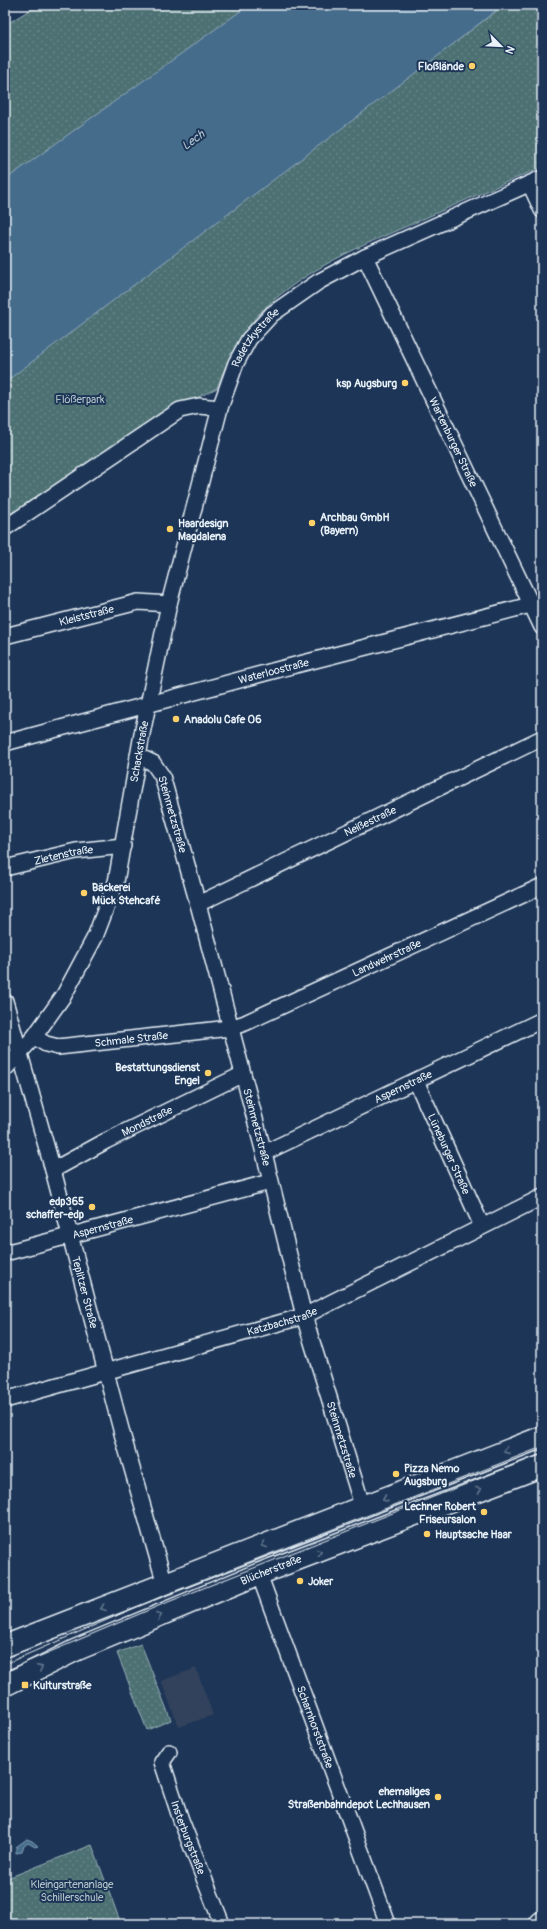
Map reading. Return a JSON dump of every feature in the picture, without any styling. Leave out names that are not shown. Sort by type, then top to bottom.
[{"type":"street","points":[[536,181],[542,210]]},
{"type":"street","name":"Radetzkystraße","points":[[220,408],[236,363],[249,339],[272,314],[303,291],[365,257],[536,181]]},
{"type":"street","name":"Wartenburger Straße","points":[[365,257],[537,603],[542,627]]},
{"type":"street","points":[[5,528],[180,410],[199,406],[220,408]]},
{"type":"street","name":"Schackstraße","points":[[5,1069],[34,1037],[64,995],[95,937],[116,882],[138,756],[169,604],[220,408]]},
{"type":"street","name":"Kleiststraße","points":[[5,636],[138,602],[169,604]]},
{"type":"street","name":"Waterloostraße","points":[[5,743],[537,603]]},
{"type":"street","name":"Neißestraße","points":[[198,904],[542,738]]},
{"type":"street","name":"Steinmetzstraße","points":[[138,756],[153,764],[162,776],[198,904],[264,1153],[304,1316],[363,1508]]},
{"type":"street","name":"Zietenstraße","points":[[5,868],[76,851],[122,846]]},
{"type":"street","name":"Landwehrstraße","points":[[230,1028],[245,1023],[542,886]]},
{"type":"street","name":"Teplitzer Straße","points":[[5,1001],[53,1170],[69,1236],[165,1584]]},
{"type":"street","name":"Aspernstraße","points":[[264,1153],[542,1020]]},
{"type":"street","name":"Schmale Straße","points":[[34,1037],[46,1044],[58,1047],[230,1028]]},
{"type":"street","name":"Mondstraße","points":[[53,1170],[242,1074]]},
{"type":"street","name":"Lüneburger Straße","points":[[416,1081],[482,1226]]},
{"type":"street","name":"Aspernstraße","points":[[5,1253],[270,1182]]},
{"type":"street","name":"Katzbachstraße","points":[[5,1400],[304,1316],[542,1197]]},
{"type":"street","points":[[5,1646],[363,1508],[542,1437]]},
{"type":"street","name":"Blücherstraße","points":[[5,1685],[76,1650],[259,1574],[542,1466]]},
{"type":"street","name":"Scharnhorststraße","points":[[259,1574],[388,1924]]},
{"type":"street","name":"Insterburgstraße","points":[[169,1752],[162,1762],[180,1820],[222,1924]]},
{"type":"shaded area","points":[[196,1668],[213,1715],[179,1727],[161,1681]]},
{"type":"green space","points":[[38,5],[249,5],[5,180],[5,25]]},
{"type":"green space","name":"Flößerpark","points":[[504,5],[542,5],[542,167],[354,250],[297,282],[279,295],[263,310],[241,337],[225,367],[217,388],[178,407],[5,517],[5,382]]},
{"type":"green space","points":[[141,1644],[171,1720],[147,1730],[117,1653]]},
{"type":"green space","name":"Kleingartenanlage Schillerschule","points":[[92,1845],[121,1924],[5,1924],[5,1879]]},
{"type":"water","name":"Lech","points":[[249,5],[503,5],[439,55],[5,382],[5,180]]},
{"type":"water","points":[[27,1839],[38,1846],[35,1847],[28,1843],[24,1846],[22,1852],[16,1853],[16,1847]]},
{"type":"tram line","points":[[5,1664],[160,1597],[542,1447]]},
{"type":"tram line","points":[[5,1671],[163,1604],[542,1454]]},
{"type":"place","name":"Floßlände","points":[[472,66]]},
{"type":"place","name":"ksp Augsburg","points":[[405,383]]},
{"type":"place","name":"Archbau GmbH (Bayern)","points":[[312,523]]},
{"type":"place","name":"Haardesign Magdalena","points":[[170,529]]},
{"type":"place","name":"Anadolu Cafe 06","points":[[176,719]]},
{"type":"place","name":"Bäckerei Mück Stehcafé","points":[[84,893]]},
{"type":"place","name":"Bestattungsdienst Engel","points":[[208,1073]]},
{"type":"place","name":"edp365 schaffer-edp","points":[[92,1207]]},
{"type":"place","name":"Pizza Nemo Augsburg","points":[[396,1474]]},
{"type":"place","name":"Lechner Robert Friseursalon","points":[[484,1512]]},
{"type":"place","name":"Hauptsache Haar","points":[[427,1534]]},
{"type":"place","name":"Joker","points":[[300,1581]]},
{"type":"place","name":"Kulturstraße","points":[[25,1685]]},
{"type":"place","name":"ehemaliges Straßenbahndepot Lechhausen","points":[[438,1797]]}]
